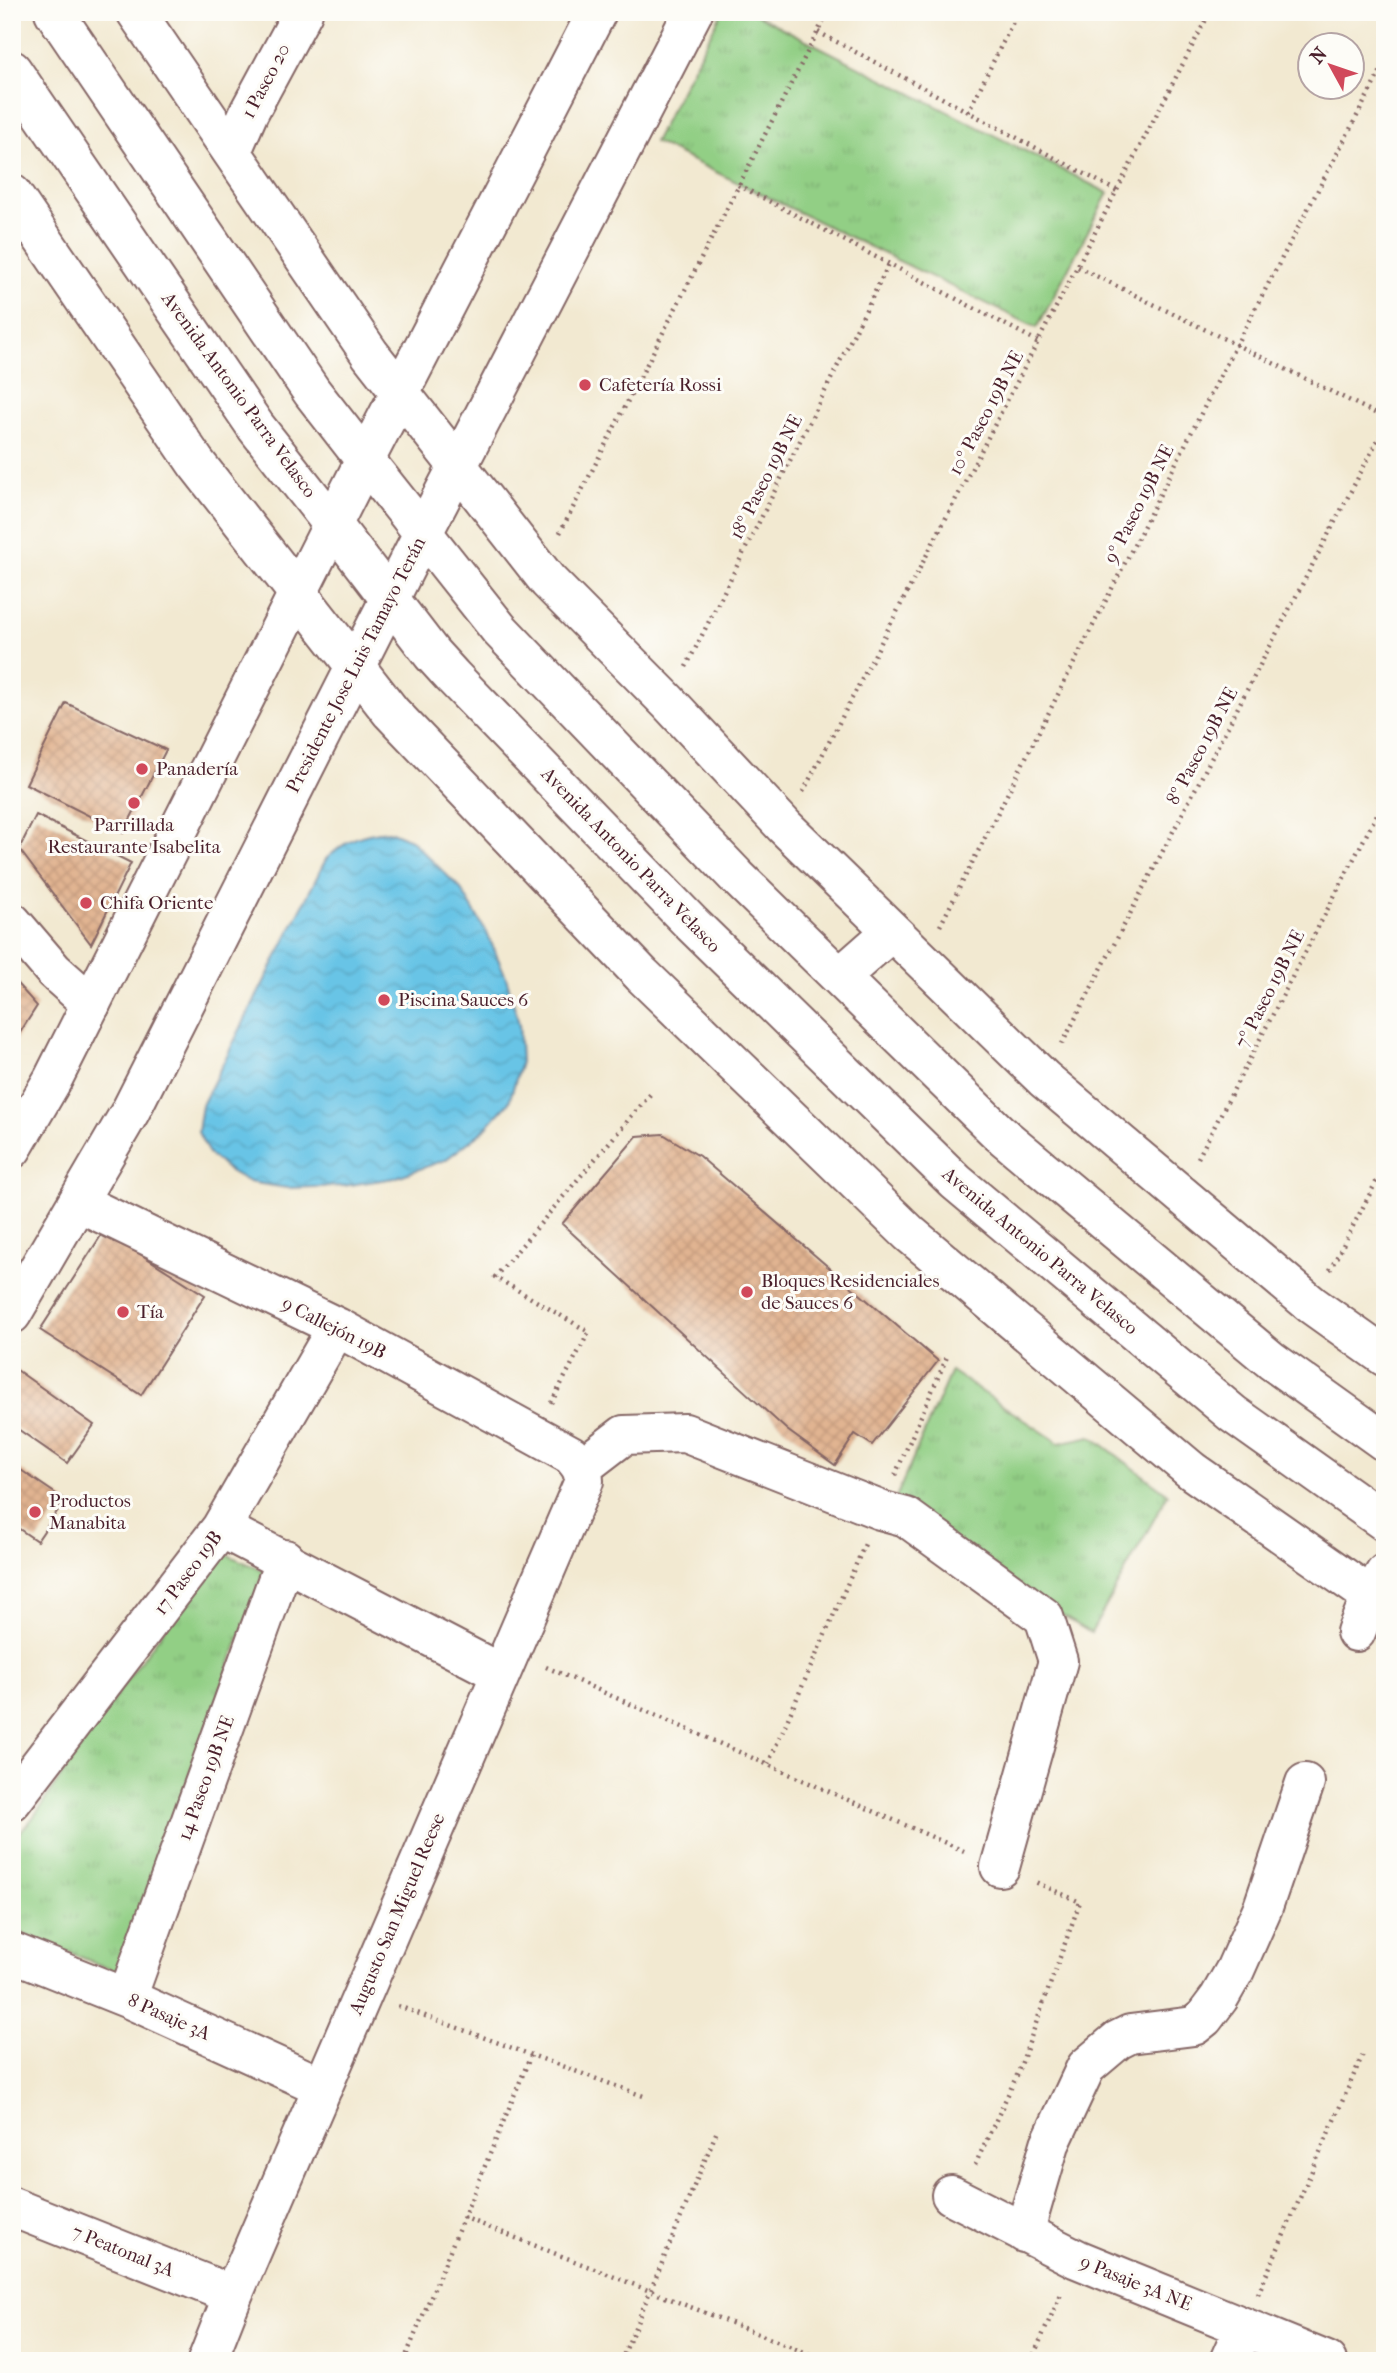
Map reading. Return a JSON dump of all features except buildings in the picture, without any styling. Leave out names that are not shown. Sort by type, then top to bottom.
[{"type":"street","points":[[54,12],[312,392],[508,638],[737,877],[998,1132],[1272,1361],[1385,1441]]},
{"type":"street","points":[[136,12],[370,354],[541,572],[785,827],[1044,1079],[1312,1305],[1385,1357]]},
{"type":"street","name":"1 Paseo 20","points":[[232,151],[249,112],[303,12]]},
{"type":"street","points":[[12,1149],[53,1079],[365,460],[597,12]]},
{"type":"street","name":"Presidente Jose Luis Tamayo Terán","points":[[12,1314],[130,1112],[457,465],[693,12]]},
{"type":"street","name":"Avenida Antonio Parra Velasco","points":[[12,70],[256,427],[391,597],[432,654],[663,894],[956,1181],[1233,1414],[1385,1522]]},
{"type":"street","points":[[12,194],[196,463],[401,724],[642,975],[910,1234],[1192,1471],[1374,1602]]},
{"type":"street","points":[[12,922],[54,971],[91,1004]]},
{"type":"street","points":[[841,976],[891,932]]},
{"type":"street","name":"9 Callejón 19B","points":[[78,1202],[337,1327],[570,1455],[581,1468]]},
{"type":"street","name":"17 Paseo 19B","points":[[12,1801],[222,1528],[337,1327]]},
{"type":"street","points":[[581,1468],[624,1435],[685,1433],[880,1510],[906,1517],[1044,1617],[1058,1661],[1000,1867]]},
{"type":"street","name":"Augusto San Miguel Reese","points":[[207,2361],[362,1993],[584,1481],[581,1468]]},
{"type":"street","points":[[222,1528],[505,1662]]},
{"type":"street","name":"14 Paseo 19B NE","points":[[127,1998],[285,1559]]},
{"type":"street","points":[[1024,2232],[1050,2144],[1086,2067],[1118,2040],[1130,2034],[1194,2026],[1204,2018],[1219,1998],[1235,1970],[1263,1907],[1305,1783]]},
{"type":"street","name":"8 Pasaje 3A","points":[[12,1952],[127,1998],[323,2087]]},
{"type":"street","name":"9 Pasaje 3A NE","points":[[955,2197],[1237,2344],[1327,2361]]},
{"type":"street","name":"7 Peatonal 3A","points":[[12,2207],[233,2295]]},
{"type":"path","points":[[541,572],[828,12]]},
{"type":"path","points":[[968,112],[1018,12]]},
{"type":"path","name":"10º Paseo 19B NE","points":[[785,827],[1210,12]]},
{"type":"path","points":[[818,32],[1118,191]]},
{"type":"path","name":"9º Paseo 19B NE","points":[[922,961],[1236,345],[1385,63]]},
{"type":"path","points":[[738,185],[1039,342]]},
{"type":"path","name":"18º Paseo 19B NE","points":[[668,702],[889,264]]},
{"type":"path","points":[[1078,267],[1385,418]]},
{"type":"path","name":"8º Paseo 19B NE","points":[[1044,1079],[1385,426]]},
{"type":"path","name":"7º Paseo 19B NE","points":[[1180,1193],[1385,799]]},
{"type":"path","points":[[534,1435],[589,1332],[495,1277],[653,1091]]},
{"type":"path","points":[[1312,1305],[1385,1165]]},
{"type":"path","points":[[768,1764],[947,1357]]},
{"type":"path","points":[[505,1662],[768,1764],[1080,1902],[1018,2073],[955,2197]]},
{"type":"path","points":[[362,1993],[646,2097]]},
{"type":"path","points":[[1237,2344],[1363,2054]]},
{"type":"path","points":[[404,2361],[531,2056]]},
{"type":"path","points":[[621,2361],[718,2132]]},
{"type":"path","points":[[463,2217],[827,2361]]},
{"type":"path","points":[[1031,2361],[1077,2259]]},
{"type":"green space","points":[[722,12],[751,12],[1108,193],[1037,328],[654,142]]},
{"type":"green space","points":[[951,1371],[1059,1443],[1091,1436],[1168,1494],[1091,1633],[890,1511]]},
{"type":"green space","points":[[221,1552],[264,1571],[117,1972],[12,1929],[12,1840],[32,1819],[127,1680]]},
{"type":"water","name":"Piscina Sauces 6","points":[[389,831],[411,840],[461,889],[487,933],[506,977],[519,1024],[521,1062],[509,1102],[483,1131],[445,1160],[394,1178],[343,1186],[287,1188],[249,1182],[228,1170],[209,1154],[198,1132],[202,1105],[326,859],[354,839]]},
{"type":"place","name":"Cafetería Rossi","points":[[585,385]]},
{"type":"place","name":"Panadería","points":[[142,769]]},
{"type":"place","name":"Parrillada Restaurante Isabelita","points":[[134,803]]},
{"type":"place","name":"Chifa Oriente","points":[[86,903]]},
{"type":"place","name":"Piscina Sauces 6","points":[[384,1000]]},
{"type":"place","name":"Bloques Residenciales de Sauces 6","points":[[747,1292]]},
{"type":"place","name":"Tía","points":[[123,1312]]},
{"type":"place","name":"Productos Manabita","points":[[35,1512]]}]
